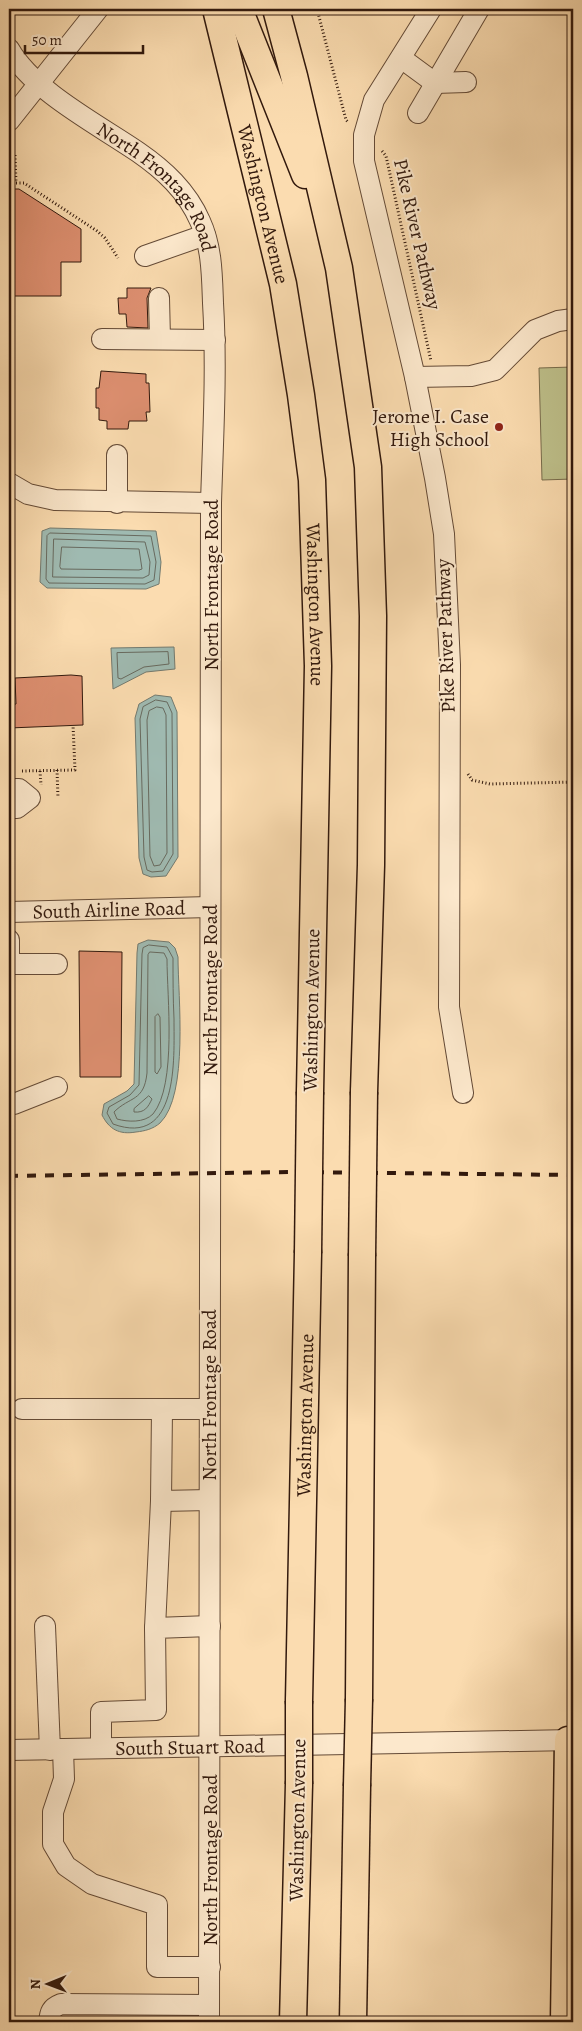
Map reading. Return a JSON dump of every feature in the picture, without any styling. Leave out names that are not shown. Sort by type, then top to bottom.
[{"type":"main road","name":"Washington Avenue","points":[[216,9],[283,284],[301,394],[312,480],[318,666],[293,2022]]},
{"type":"main road","points":[[239,9],[297,159],[329,225]]},
{"type":"main road","points":[[276,9],[294,76],[339,268],[353,351],[368,467],[373,626],[371,865],[364,1092],[358,1786],[353,1928],[353,2022]]},
{"type":"main road","points":[[564,1740],[567,1852],[564,2022]]},
{"type":"main road","points":[[550,2022],[564,1740]]},
{"type":"main road","points":[[567,1852],[573,1827]]},
{"type":"main road","points":[[353,1928],[364,2022]]},
{"type":"street","points":[[9,121],[98,9]]},
{"type":"street","points":[[431,9],[374,100],[364,135],[364,161],[415,377],[444,534],[450,675],[450,1007],[463,1093]]},
{"type":"street","points":[[418,113],[479,9]]},
{"type":"street","name":"North Frontage Road","points":[[9,49],[38,84],[148,159],[168,176],[192,206],[205,235],[211,264],[215,340],[211,503],[209,2013]]},
{"type":"street","points":[[401,58],[435,83],[466,82]]},
{"type":"street","points":[[145,256],[205,235]]},
{"type":"street","points":[[159,298],[160,340]]},
{"type":"street","points":[[415,377],[471,376],[495,370],[534,330],[558,321],[573,319]]},
{"type":"street","points":[[102,338],[215,340]]},
{"type":"street","points":[[117,455],[117,503]]},
{"type":"street","points":[[9,483],[28,494],[55,500],[117,503],[211,503]]},
{"type":"street","points":[[9,790],[19,789],[30,798],[18,808],[9,808]]},
{"type":"street","name":"South Airline Road","points":[[9,912],[210,907]]},
{"type":"street","points":[[9,940],[9,964],[57,964]]},
{"type":"street","points":[[14,1104],[57,1087]]},
{"type":"street","points":[[22,1409],[209,1408]]},
{"type":"street","points":[[102,1748],[101,1712],[156,1710],[155,1628],[161,1501],[162,1409]]},
{"type":"street","points":[[161,1501],[209,1500]]},
{"type":"street","points":[[45,1626],[57,1749],[64,1779],[53,1812],[52,1844],[66,1866],[92,1884],[157,1905],[157,1967],[210,1968]]},
{"type":"street","points":[[155,1628],[210,1626]]},
{"type":"street","name":"South Stuart Road","points":[[9,1750],[564,1740]]},
{"type":"street","points":[[48,2022],[53,2007],[61,2004],[209,2013]]},
{"type":"path","points":[[318,9],[346,120],[351,125]]},
{"type":"path","name":"Pike River Pathway","points":[[380,146],[386,156],[432,363]]},
{"type":"path","points":[[15,155],[16,183]]},
{"type":"path","points":[[9,183],[24,183],[97,231],[105,238],[118,258]]},
{"type":"path","points":[[17,771],[75,770],[73,725]]},
{"type":"path","points":[[57,770],[58,798]]},
{"type":"path","points":[[468,773],[472,780],[490,784],[573,782]]},
{"type":"green space","points":[[573,367],[573,479],[542,480],[539,368]]},
{"type":"water","points":[[50,528],[156,531],[161,562],[159,584],[146,589],[47,588],[40,582],[42,531]]},
{"type":"water","points":[[174,647],[175,669],[146,672],[113,689],[111,648]]},
{"type":"water","points":[[155,695],[171,697],[177,712],[178,857],[166,876],[151,877],[143,874],[139,858],[135,718],[139,704]]},
{"type":"water","points":[[148,940],[169,942],[175,948],[178,957],[180,1044],[178,1068],[175,1091],[169,1109],[160,1123],[146,1130],[125,1133],[111,1127],[102,1115],[104,1104],[127,1091],[134,1084],[137,953],[138,944]]},
{"type":"building","points":[[9,189],[19,189],[81,229],[81,262],[61,262],[61,296],[9,296]]},
{"type":"building","points":[[127,288],[151,288],[147,298],[148,328],[127,327],[126,314],[119,314],[118,298],[127,298]]},
{"type":"building","points":[[101,371],[146,374],[146,383],[149,383],[150,412],[146,412],[147,421],[129,421],[128,429],[107,429],[107,421],[99,420],[99,408],[96,408],[96,388],[99,388]]},
{"type":"building","points":[[82,676],[83,725],[9,728],[9,705],[16,704],[15,678]]},
{"type":"building","points":[[79,951],[122,952],[121,1077],[80,1077]]},
{"type":"railway","points":[[9,1176],[291,1172],[573,1175]]},
{"type":"place","name":"Jerome I. Case High School","points":[[499,427]]}]
